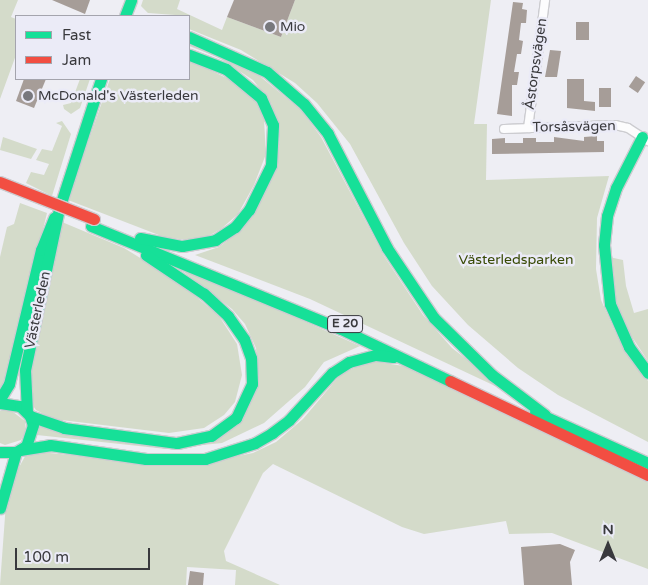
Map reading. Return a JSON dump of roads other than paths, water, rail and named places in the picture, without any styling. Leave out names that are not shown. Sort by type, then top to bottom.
[{"type":"main road","points":[[125,15],[131,0]]},
{"type":"main road","name":"E 20","points":[[190,37],[267,72],[304,104],[328,134],[387,248],[434,318],[492,375],[548,418]]},
{"type":"main road","name":"E 20","points":[[135,240],[182,246],[215,240],[234,227],[249,210],[272,165],[273,125],[261,98],[242,80],[226,69],[190,55]]},
{"type":"main road","name":"Västerleden","points":[[18,451],[33,432],[29,414],[26,370],[58,209],[101,80]]},
{"type":"main road","points":[[646,136],[616,188],[604,245],[610,304],[629,346],[648,372]]},
{"type":"main road","name":"E 20","points":[[0,182],[93,223],[347,325],[648,463]]},
{"type":"main road","name":"E 20","points":[[0,190],[93,223]]},
{"type":"main road","name":"Västerleden","points":[[0,399],[8,384],[46,231],[58,209]]},
{"type":"main road","name":"E 20","points":[[135,240],[410,360],[648,475]]},
{"type":"main road","name":"E 20","points":[[29,414],[64,428],[177,443],[211,436],[225,428],[245,404],[252,384],[251,358],[236,326],[204,294],[135,240]]},
{"type":"main road","name":"E 20","points":[[18,451],[50,445],[146,459],[205,458],[255,443],[272,433],[289,420],[332,373],[349,362],[376,355],[410,360]]},
{"type":"main road","points":[[0,403],[16,404],[29,414]]},
{"type":"main road","points":[[0,452],[18,451],[0,508]]},
{"type":"street","name":"Åstorpsvägen","points":[[528,128],[545,0]]},
{"type":"street","name":"Torsåsvägen","points":[[504,129],[615,126],[646,136]]},
{"type":"place","name":"Mio","points":[[270,27]]},
{"type":"place","name":"McDonald's Västerleden","points":[[28,96]]},
{"type":"park label","name":"Västerledsparken","points":[[516,260]]}]
